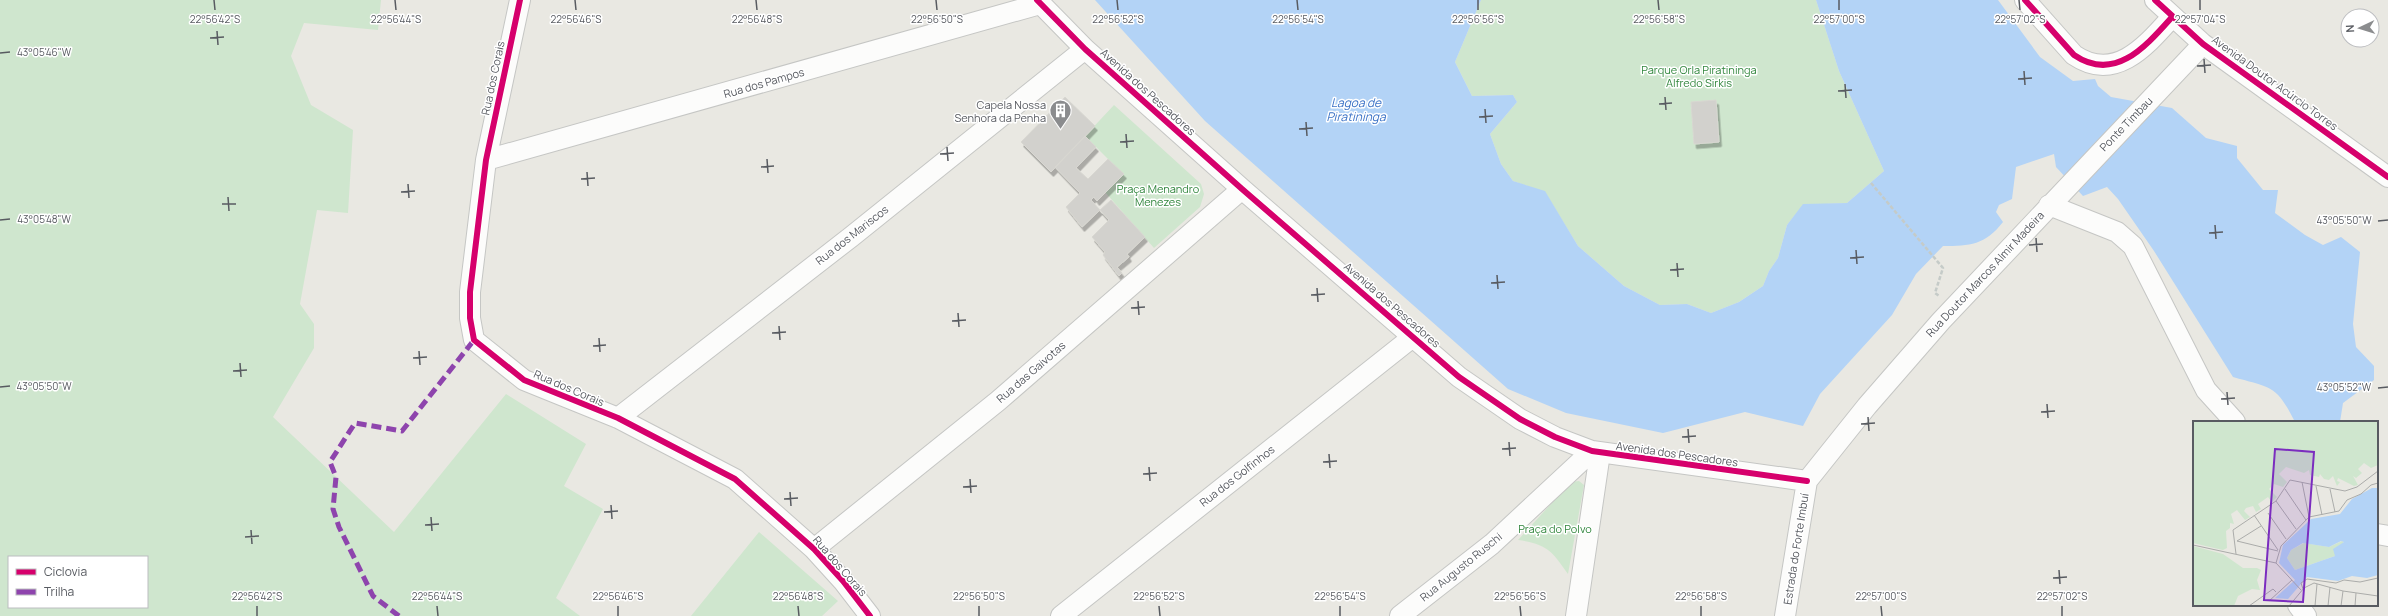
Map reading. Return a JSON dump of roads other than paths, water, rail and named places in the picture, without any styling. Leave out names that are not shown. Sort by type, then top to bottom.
[{"type":"street","name":"Rua dos Corais","points":[[520,0],[486,160],[470,292],[470,318],[474,340],[524,380],[618,418],[734,479],[814,549],[843,581],[870,616]]},
{"type":"street","points":[[2025,0],[2074,55],[2082,61],[2100,65],[2116,63],[2131,57],[2150,41],[2172,17]]},
{"type":"street","name":"Avenida Doutor Acúrcio Torres","points":[[2155,0],[2203,44],[2388,177]]},
{"type":"street","name":"Rua dos Pampos","points":[[486,160],[1039,2]]},
{"type":"street","name":"Avenida dos Pescadores","points":[[1039,2],[1085,50],[1242,189],[1414,336],[1459,377],[1520,419],[1554,437],[1596,452],[1807,481]]},
{"type":"street","name":"Ponte Timbau","points":[[2049,205],[2203,44]]},
{"type":"street","name":"Rua dos Mariscos","points":[[618,418],[851,237],[1085,50]]},
{"type":"street","name":"Rua das Gaivotas","points":[[814,549],[998,401],[1242,189]]},
{"type":"street","name":"Rua Doutor Marcos Almir Madeira","points":[[1807,481],[1867,406],[1941,321],[2049,205],[2117,232],[2133,246],[2206,390],[2234,421]]},
{"type":"street","name":"Rua dos Golfinhos","points":[[1061,616],[1414,336]]},
{"type":"street","points":[[1576,616],[1596,452]]},
{"type":"street","name":"Rua Augusto Ruschi","points":[[1400,616],[1492,544],[1596,452]]},
{"type":"street","name":"Estrada do Forte Imbuí","points":[[1785,616],[1807,481]]},
{"type":"street","points":[[2378,534],[2388,536]]},
{"type":"street","points":[[2299,606],[2306,616]]},
{"type":"water","name":"Lagoa de Piratininga","points":[[1095,0],[1481,0],[1455,62],[1472,96],[1513,95],[1517,102],[1490,134],[1501,164],[1513,181],[1545,191],[1578,246],[1624,286],[1660,305],[1687,304],[1711,313],[1739,302],[1763,286],[1769,271],[1778,258],[1787,225],[1803,204],[1847,203],[1884,171],[1839,71],[1816,0],[1998,0],[2040,57],[2073,81],[2095,79],[2098,86],[2111,97],[2172,108],[2206,138],[2237,146],[2237,158],[2263,190],[2278,190],[2275,213],[2305,235],[2323,245],[2341,237],[2360,252],[2353,324],[2356,347],[2374,366],[2374,380],[2343,403],[2340,421],[2294,421],[2283,400],[2271,389],[2256,383],[2233,377],[2154,251],[2118,199],[2107,187],[2083,196],[2056,167],[2054,154],[2016,167],[2012,199],[1999,205],[1996,212],[2003,222],[1996,230],[1983,240],[1976,243],[1943,246],[1916,274],[1892,315],[1820,394],[1803,426],[1745,412],[1663,433],[1566,413],[1508,389],[1205,121]]},
{"type":"place","name":"Capela Nossa Senhora da Penha","points":[[1061,130]]},
{"type":"park label","name":"Parque Orla Piratininga Alfredo Sirkis","points":[[1699,76]]},
{"type":"park label","name":"Praça Menandro Menezes","points":[[1158,195]]},
{"type":"park label","name":"Praça do Polvo","points":[[1555,529]]}]
